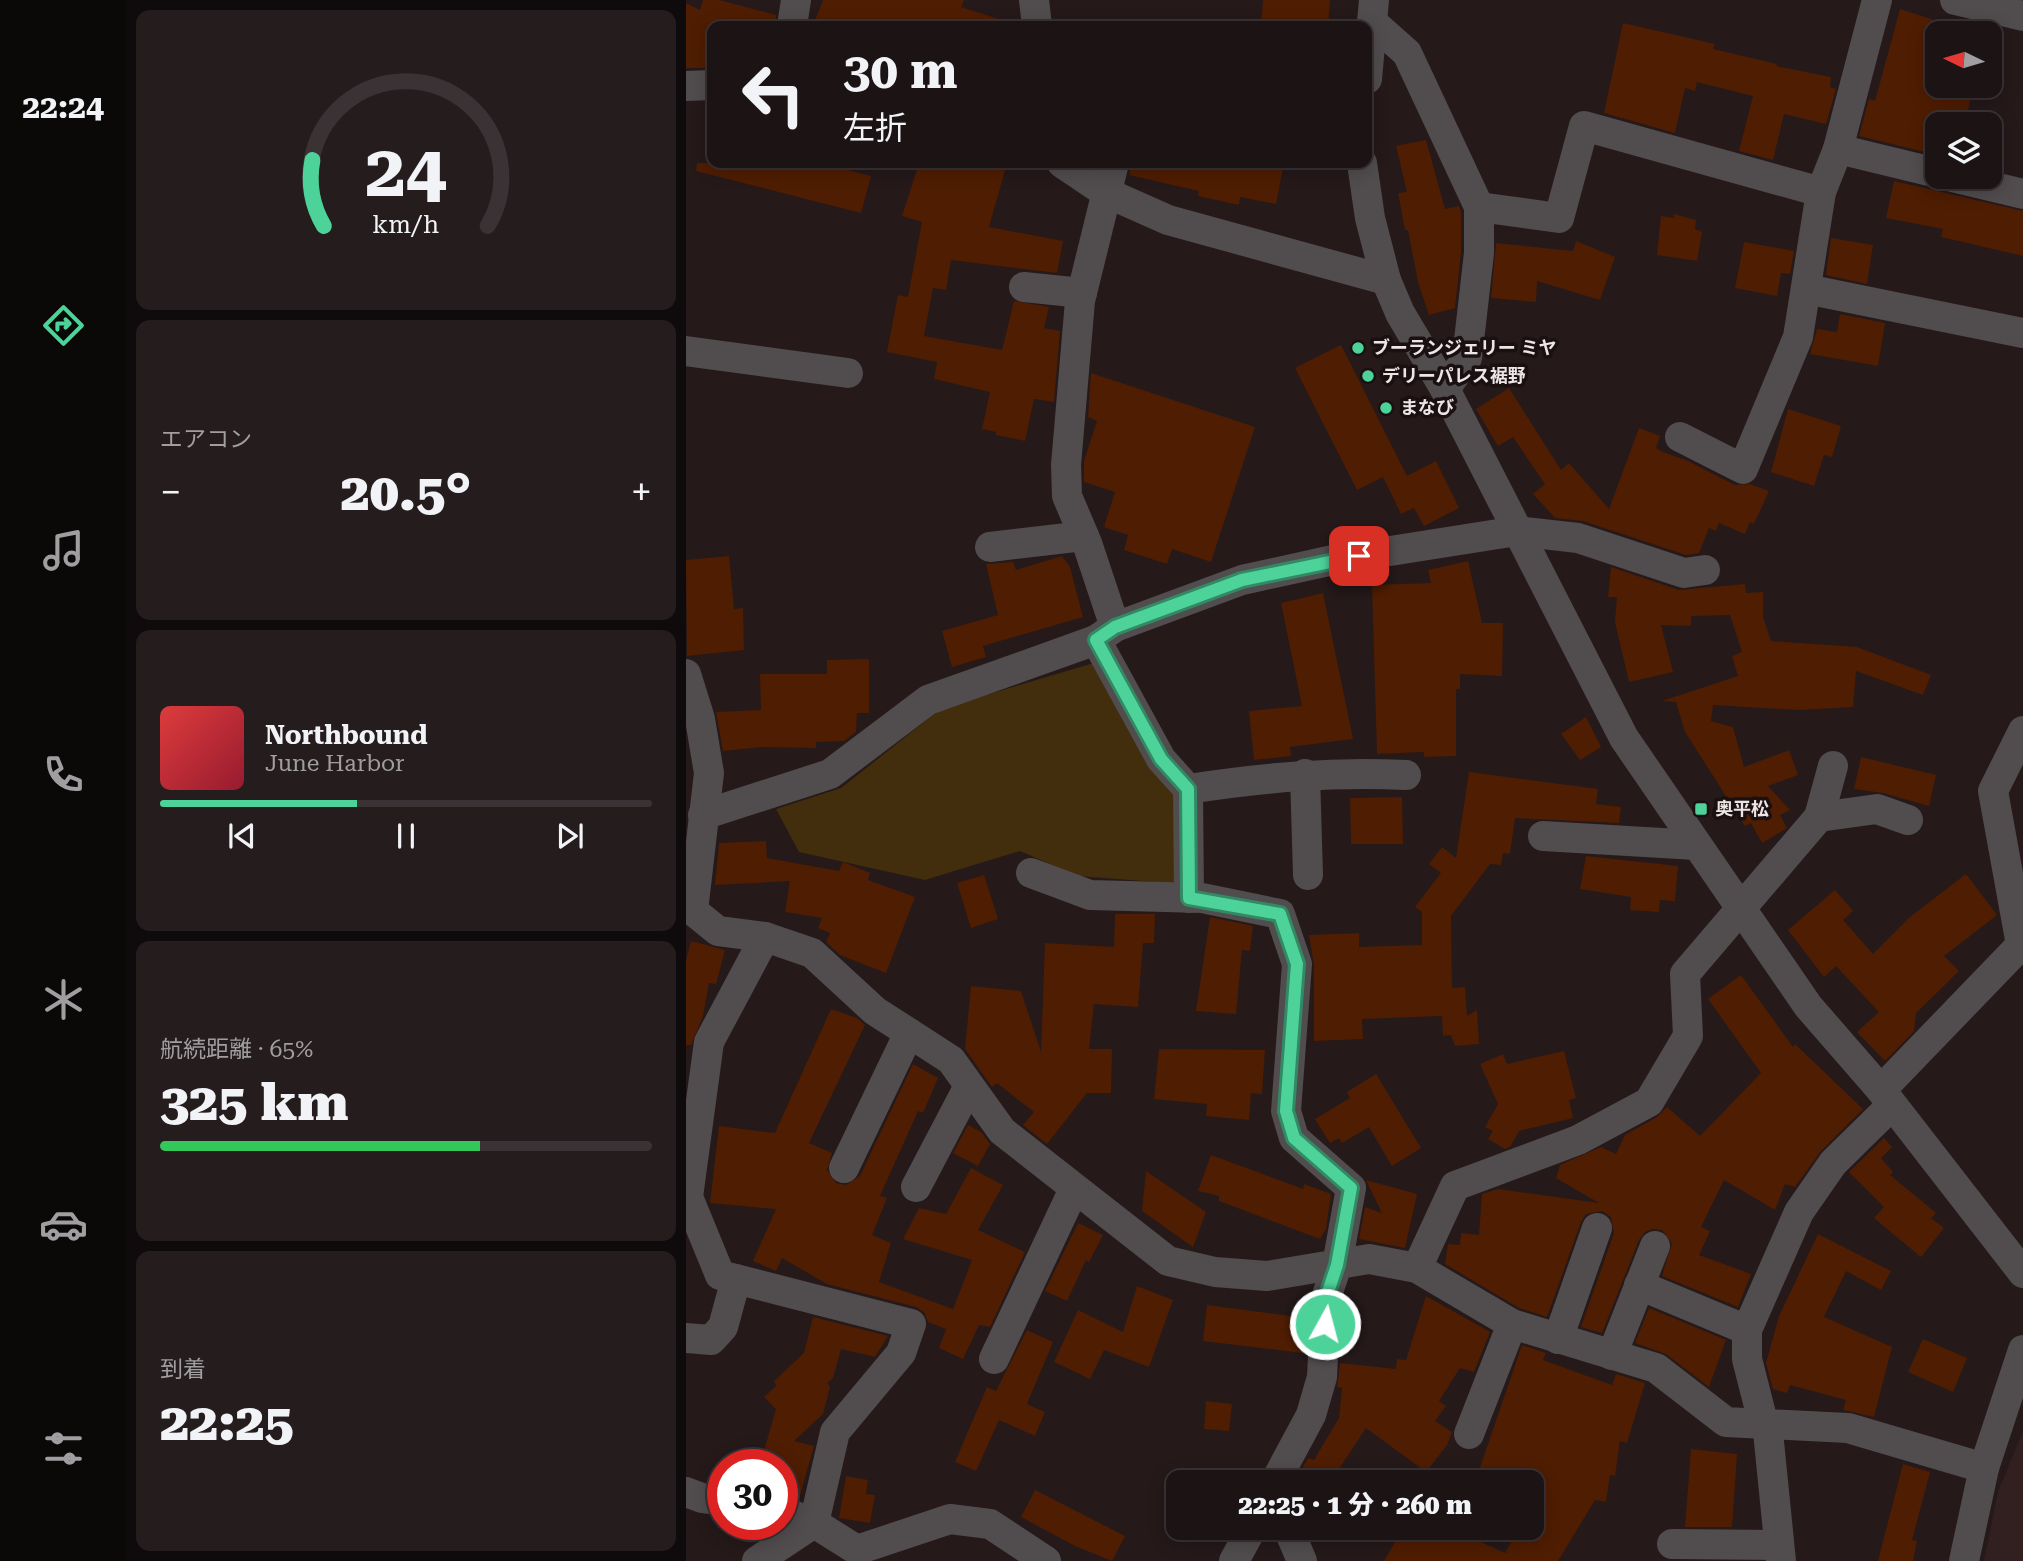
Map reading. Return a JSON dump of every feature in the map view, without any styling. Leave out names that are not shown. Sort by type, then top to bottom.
[{"type":"street","points":[[793,21],[796,0]]},
{"type":"street","points":[[1034,0],[1036,21]]},
{"type":"street","points":[[1680,436],[1743,469],[1798,337],[1821,192],[1838,149],[1877,0]]},
{"type":"street","points":[[1955,0],[2023,16]]},
{"type":"street","points":[[1373,11],[1407,53],[1479,208],[1479,253],[1467,358],[1445,389]]},
{"type":"street","points":[[686,86],[707,85]]},
{"type":"street","points":[[1479,208],[1559,218],[1584,126],[1821,192]]},
{"type":"street","points":[[1838,149],[1925,170]]},
{"type":"street","points":[[1069,168],[1105,192],[1167,220],[1386,280]]},
{"type":"street","points":[[1112,168],[1082,293],[1066,465],[1067,496],[1084,536],[1105,633],[1161,759],[1188,789],[1189,898]]},
{"type":"street","points":[[1363,168],[1370,218],[1386,280],[1400,313],[1445,389],[1624,738],[1808,1006],[1887,1097],[2023,1273]]},
{"type":"street","points":[[2002,189],[2023,194]]},
{"type":"street","points":[[1024,286],[1082,293]]},
{"type":"street","points":[[1806,289],[2023,333]]},
{"type":"street","points":[[686,351],[848,373]]},
{"type":"street","points":[[703,815],[830,774],[928,700],[1242,580],[1333,560],[1517,531],[1578,538],[1684,573],[1705,570]]},
{"type":"street","points":[[990,547],[1084,536]]},
{"type":"street","points":[[686,674],[700,719],[709,773],[690,911],[718,931],[765,937],[812,953],[875,1011],[951,1060],[1002,1131],[1168,1261],[1215,1272],[1267,1276],[1369,1259],[1417,1268],[1511,1324],[1656,1368],[1726,1422],[1848,1428],[1984,1468]]},
{"type":"street","points":[[1672,1545],[1780,1553],[1765,1422],[1747,1359],[1747,1330],[1799,1212],[1833,1163],[1887,1097],[2021,945],[1993,791],[2023,731]]},
{"type":"street","points":[[1417,1268],[1455,1186],[1578,1140],[1649,1102],[1688,1036],[1685,974],[1819,817],[1833,766]]},
{"type":"street","points":[[1188,789],[1305,774],[1406,775]]},
{"type":"street","points":[[1305,774],[1308,875]]},
{"type":"street","points":[[1819,817],[1877,809],[1908,820]]},
{"type":"street","points":[[1544,836],[1696,845]]},
{"type":"street","points":[[1031,873],[1090,894],[1189,898],[1280,914],[1297,964],[1286,1111],[1294,1138],[1351,1188],[1337,1265],[1326,1298],[1322,1377],[1311,1415],[1281,1470]]},
{"type":"street","points":[[757,1561],[814,1523],[835,1432],[901,1353],[911,1324],[720,1275],[688,1197],[709,1042],[765,937]]},
{"type":"street","points":[[844,1168],[909,1033]]},
{"type":"street","points":[[916,1187],[969,1086]]},
{"type":"street","points":[[995,1359],[1074,1189]]},
{"type":"street","points":[[1558,1339],[1597,1228]]},
{"type":"street","points":[[1612,1355],[1655,1246]]},
{"type":"street","points":[[686,1338],[712,1340],[723,1326],[736,1279]]},
{"type":"street","points":[[1639,1285],[1747,1330]]},
{"type":"street","points":[[1469,1434],[1511,1324]]},
{"type":"street","points":[[1964,1561],[1984,1468],[2023,1350]]},
{"type":"street","points":[[686,1492],[707,1499]]},
{"type":"street","points":[[798,1517],[814,1523],[855,1555],[950,1519],[990,1524],[1046,1561]]},
{"type":"street","points":[[1234,1561],[1245,1540]]},
{"type":"street","points":[[1293,1540],[1302,1561]]},
{"type":"shaded area","points":[[1094,663],[1177,797],[1181,884],[1078,876],[1020,851],[925,880],[799,852],[776,809],[841,788],[942,708]]},
{"type":"shaded area","points":[[2023,1431],[2023,1561],[1984,1561],[1998,1492]]},
{"type":"building","points":[[703,0],[719,0],[776,15],[775,21],[707,21],[707,68],[686,68],[686,3],[700,10]]},
{"type":"building","points":[[823,0],[964,0],[961,7],[1005,21],[872,19],[815,21]]},
{"type":"building","points":[[1263,0],[1330,0],[1328,21],[1261,21]]},
{"type":"building","points":[[1900,9],[1937,21],[1925,21],[1925,98],[1971,98],[1967,112],[1925,112],[1925,152],[1859,136],[1869,99],[1875,101]]},
{"type":"building","points":[[1623,23],[1715,44],[1713,49],[1777,64],[1776,66],[1831,77],[1830,87],[1836,89],[1826,124],[1784,114],[1773,160],[1739,151],[1753,96],[1697,82],[1695,91],[1685,88],[1675,133],[1604,113]]},
{"type":"building","points":[[1426,140],[1445,209],[1459,206],[1461,212],[1461,252],[1455,308],[1429,315],[1418,282],[1408,230],[1405,230],[1398,193],[1407,192],[1396,146]]},
{"type":"building","points":[[697,163],[707,163],[707,168],[840,168],[871,176],[861,213],[696,171]]},
{"type":"building","points":[[917,168],[1006,168],[989,227],[1063,241],[1057,273],[951,260],[946,290],[933,288],[924,336],[1002,350],[1014,301],[1049,307],[1044,328],[1060,331],[1054,402],[1034,399],[1025,441],[982,429],[990,392],[934,379],[937,362],[887,352],[898,295],[908,297],[922,222],[902,216]]},
{"type":"building","points":[[1130,168],[1283,168],[1276,204],[1240,197],[1239,205],[1198,196],[1199,191],[1129,175]]},
{"type":"building","points":[[1894,181],[2023,211],[2023,256],[1941,237],[1943,229],[1886,218]]},
{"type":"building","points":[[1674,214],[1696,220],[1695,229],[1702,232],[1697,261],[1657,255],[1661,216],[1674,218]]},
{"type":"building","points":[[1831,238],[1873,245],[1867,284],[1826,275]]},
{"type":"building","points":[[1576,241],[1615,257],[1600,300],[1537,281],[1536,302],[1491,298],[1496,243],[1573,251]]},
{"type":"building","points":[[1744,242],[1794,251],[1790,274],[1781,273],[1777,296],[1735,288]]},
{"type":"building","points":[[1840,314],[1885,323],[1878,366],[1810,354],[1817,329],[1837,332]]},
{"type":"building","points":[[1341,345],[1407,476],[1436,461],[1459,508],[1424,526],[1414,508],[1401,514],[1383,477],[1357,490],[1295,368]]},
{"type":"building","points":[[1091,373],[1255,427],[1211,562],[1172,549],[1167,564],[1124,550],[1128,535],[1104,527],[1115,492],[1084,482],[1084,461],[1097,421],[1088,417]]},
{"type":"building","points":[[1509,388],[1561,470],[1569,463],[1609,509],[1639,428],[1660,436],[1656,448],[1663,452],[1688,461],[1735,485],[1750,484],[1769,491],[1754,524],[1750,522],[1745,534],[1719,523],[1716,531],[1709,528],[1699,553],[1686,555],[1583,521],[1555,518],[1533,494],[1545,484],[1513,437],[1498,446],[1476,409]]},
{"type":"building","points":[[1788,409],[1841,426],[1832,457],[1824,455],[1814,486],[1771,472]]},
{"type":"building","points":[[729,556],[734,609],[743,608],[744,650],[687,656],[686,560]]},
{"type":"building","points":[[1062,556],[1070,567],[1083,617],[983,646],[986,657],[952,667],[942,631],[998,615],[986,564],[1013,562],[1016,570]]},
{"type":"building","points":[[1468,561],[1482,623],[1503,623],[1502,676],[1460,674],[1460,689],[1456,689],[1456,756],[1424,757],[1424,752],[1377,754],[1372,585],[1431,583],[1428,570]]},
{"type":"building","points":[[1611,567],[1679,590],[1745,584],[1746,593],[1763,592],[1763,617],[1771,641],[1857,647],[1931,675],[1923,695],[1856,671],[1853,707],[1799,710],[1713,705],[1711,721],[1733,727],[1744,767],[1789,750],[1798,775],[1768,786],[1790,810],[1780,815],[1787,828],[1762,843],[1751,823],[1745,826],[1685,732],[1676,702],[1662,701],[1738,676],[1732,656],[1742,652],[1730,615],[1691,616],[1691,626],[1661,625],[1673,672],[1629,682],[1615,622],[1617,597],[1608,597]]},
{"type":"building","points":[[1323,593],[1353,739],[1290,747],[1291,756],[1254,760],[1249,711],[1302,706],[1281,603]]},
{"type":"building","points":[[869,659],[869,713],[857,713],[856,732],[844,741],[816,742],[816,748],[762,747],[723,751],[716,712],[761,710],[760,674],[827,674],[827,660]]},
{"type":"building","points":[[1586,717],[1601,747],[1580,760],[1561,734]]},
{"type":"building","points":[[1861,757],[1936,775],[1929,806],[1883,793],[1854,789]]},
{"type":"building","points":[[1469,772],[1598,789],[1596,804],[1621,807],[1619,823],[1515,818],[1510,854],[1503,853],[1501,865],[1490,864],[1451,916],[1452,988],[1465,987],[1467,1016],[1477,1010],[1479,1044],[1455,1046],[1451,1035],[1443,1036],[1442,1016],[1362,1019],[1363,1039],[1314,1041],[1314,965],[1309,935],[1359,933],[1359,947],[1422,945],[1422,912],[1415,907],[1441,873],[1429,864],[1442,847],[1456,858]]},
{"type":"building","points":[[1402,797],[1403,844],[1351,844],[1350,798]]},
{"type":"building","points":[[766,841],[767,858],[839,871],[843,862],[870,873],[868,880],[915,897],[886,973],[840,955],[826,942],[830,933],[818,928],[822,918],[785,912],[790,881],[715,885],[719,843]]},
{"type":"building","points":[[1586,856],[1678,866],[1675,901],[1660,900],[1659,912],[1630,910],[1631,897],[1580,889]]},
{"type":"building","points":[[1966,874],[1997,915],[1944,956],[1959,971],[1916,1013],[1914,1031],[1885,1061],[1857,1032],[1879,1012],[1836,966],[1824,977],[1788,930],[1835,890],[1853,911],[1843,920],[1873,954],[1910,917]]},
{"type":"building","points":[[984,875],[998,919],[971,928],[957,883]]},
{"type":"building","points":[[1115,914],[1155,914],[1154,943],[1143,943],[1138,1007],[1094,1004],[1089,1049],[1112,1049],[1111,1093],[1087,1093],[1047,1144],[1023,1125],[1034,1112],[997,1083],[992,1087],[965,1049],[971,986],[1021,991],[1041,1052],[1045,943],[1114,947]]},
{"type":"building","points":[[1210,917],[1253,926],[1250,951],[1242,950],[1236,1014],[1196,1011]]},
{"type":"building","points":[[691,941],[725,950],[716,984],[709,983],[703,1016],[691,1045],[686,1045],[686,960]]},
{"type":"building","points":[[1741,975],[1793,1047],[1795,1044],[1863,1109],[1821,1151],[1795,1187],[1785,1184],[1775,1210],[1724,1180],[1701,1227],[1710,1231],[1699,1255],[1751,1274],[1738,1307],[1662,1276],[1672,1243],[1662,1230],[1653,1229],[1645,1232],[1639,1240],[1602,1333],[1581,1327],[1614,1233],[1611,1217],[1602,1211],[1586,1214],[1581,1222],[1547,1317],[1519,1308],[1445,1264],[1448,1244],[1460,1245],[1461,1233],[1479,1235],[1482,1194],[1498,1189],[1599,1203],[1556,1178],[1560,1165],[1601,1147],[1616,1154],[1625,1135],[1657,1117],[1667,1107],[1700,1136],[1761,1073],[1708,999]]},
{"type":"building","points":[[831,1009],[857,1018],[865,1025],[809,1143],[832,1153],[827,1170],[836,1183],[846,1185],[860,1176],[913,1064],[938,1078],[923,1113],[918,1111],[880,1196],[887,1198],[872,1235],[891,1243],[879,1282],[953,1309],[972,1260],[903,1239],[919,1208],[946,1214],[971,1168],[1003,1185],[978,1230],[1025,1252],[990,1327],[979,1325],[963,1359],[939,1348],[946,1329],[928,1322],[924,1312],[916,1307],[827,1284],[782,1258],[776,1271],[753,1261],[776,1209],[710,1203],[719,1126],[775,1133]]},
{"type":"building","points":[[1159,1049],[1265,1050],[1262,1094],[1251,1093],[1249,1120],[1206,1116],[1207,1104],[1154,1099]]},
{"type":"building","points":[[1564,1051],[1576,1098],[1569,1100],[1573,1118],[1519,1131],[1510,1147],[1505,1149],[1488,1139],[1493,1131],[1485,1127],[1498,1104],[1480,1064],[1503,1054],[1507,1064]]},
{"type":"building","points":[[1376,1074],[1421,1148],[1392,1166],[1369,1127],[1342,1143],[1339,1138],[1330,1143],[1315,1119],[1350,1098],[1347,1092]]},
{"type":"building","points":[[968,1125],[981,1132],[990,1144],[978,1166],[953,1153]]},
{"type":"building","points":[[1884,1138],[1892,1147],[1881,1158],[1893,1172],[1890,1175],[1936,1213],[1931,1218],[1944,1228],[1921,1257],[1874,1218],[1884,1207],[1849,1172]]},
{"type":"building","points":[[1211,1155],[1303,1189],[1304,1184],[1331,1194],[1326,1229],[1320,1239],[1219,1201],[1219,1196],[1198,1191]]},
{"type":"building","points":[[1146,1171],[1206,1212],[1193,1247],[1142,1211]]},
{"type":"building","points":[[1366,1180],[1417,1194],[1405,1248],[1359,1239],[1365,1207],[1382,1213]]},
{"type":"building","points":[[1078,1223],[1103,1235],[1089,1262],[1086,1260],[1067,1301],[1045,1291]]},
{"type":"building","points":[[1818,1234],[1891,1271],[1881,1290],[1846,1271],[1824,1317],[1892,1347],[1874,1417],[1843,1410],[1846,1400],[1790,1385],[1787,1393],[1773,1389],[1766,1363],[1779,1316]]},
{"type":"building","points":[[1137,1286],[1173,1300],[1149,1367],[1104,1350],[1090,1379],[1054,1362],[1078,1310],[1123,1332]]},
{"type":"building","points":[[1426,1296],[1490,1332],[1474,1372],[1460,1368],[1439,1401],[1446,1406],[1435,1421],[1452,1432],[1447,1445],[1428,1470],[1423,1470],[1366,1428],[1338,1470],[1302,1470],[1308,1458],[1314,1460],[1339,1418],[1342,1388],[1337,1387],[1340,1363],[1396,1369],[1397,1359],[1406,1360]]},
{"type":"building","points":[[1207,1305],[1305,1318],[1302,1353],[1203,1341]]},
{"type":"building","points":[[1649,1308],[1726,1340],[1709,1387],[1666,1354],[1635,1343]]},
{"type":"building","points":[[813,1317],[888,1336],[875,1357],[841,1349],[833,1378],[827,1383],[830,1387],[823,1414],[794,1441],[814,1446],[799,1499],[798,1449],[765,1449],[776,1409],[764,1397],[776,1386],[774,1381],[804,1353]]},
{"type":"building","points":[[1027,1330],[1053,1342],[1027,1404],[1045,1412],[1035,1436],[999,1420],[976,1471],[955,1462],[987,1387],[996,1391]]},
{"type":"building","points":[[1923,1339],[1967,1358],[1953,1392],[1908,1372]]},
{"type":"building","points":[[1522,1345],[1546,1353],[1543,1360],[1612,1385],[1616,1374],[1645,1383],[1627,1443],[1620,1441],[1615,1476],[1610,1475],[1606,1502],[1595,1500],[1558,1561],[1384,1561],[1396,1540],[1476,1540],[1505,1553],[1512,1540],[1544,1540],[1544,1470],[1479,1470]]},
{"type":"building","points":[[1206,1401],[1232,1404],[1229,1431],[1204,1429]]},
{"type":"building","points":[[1691,1449],[1737,1454],[1732,1527],[1685,1527]]},
{"type":"building","points":[[1903,1464],[1930,1472],[1912,1540],[1917,1541],[1913,1561],[1878,1561]]},
{"type":"building","points":[[846,1476],[868,1480],[866,1494],[875,1495],[870,1523],[839,1518]]},
{"type":"building","points":[[1035,1490],[1125,1536],[1112,1561],[1075,1546],[1021,1517]]},
{"type":"place","name":"ブーランジェリー ミヤ","points":[[1358,348]]},
{"type":"place","name":"デリーパレス裾野","points":[[1368,376]]},
{"type":"place","name":"まなび","points":[[1386,408]]},
{"type":"place","name":"奥平松","points":[[1701,809]]},
{"type":"route","points":[[1325,1324],[1326,1298],[1337,1265],[1351,1188],[1294,1138],[1286,1111],[1297,964],[1280,914],[1202,898],[1189,898],[1188,789],[1161,759],[1096,640],[1115,627],[1242,580],[1359,556]]}]
